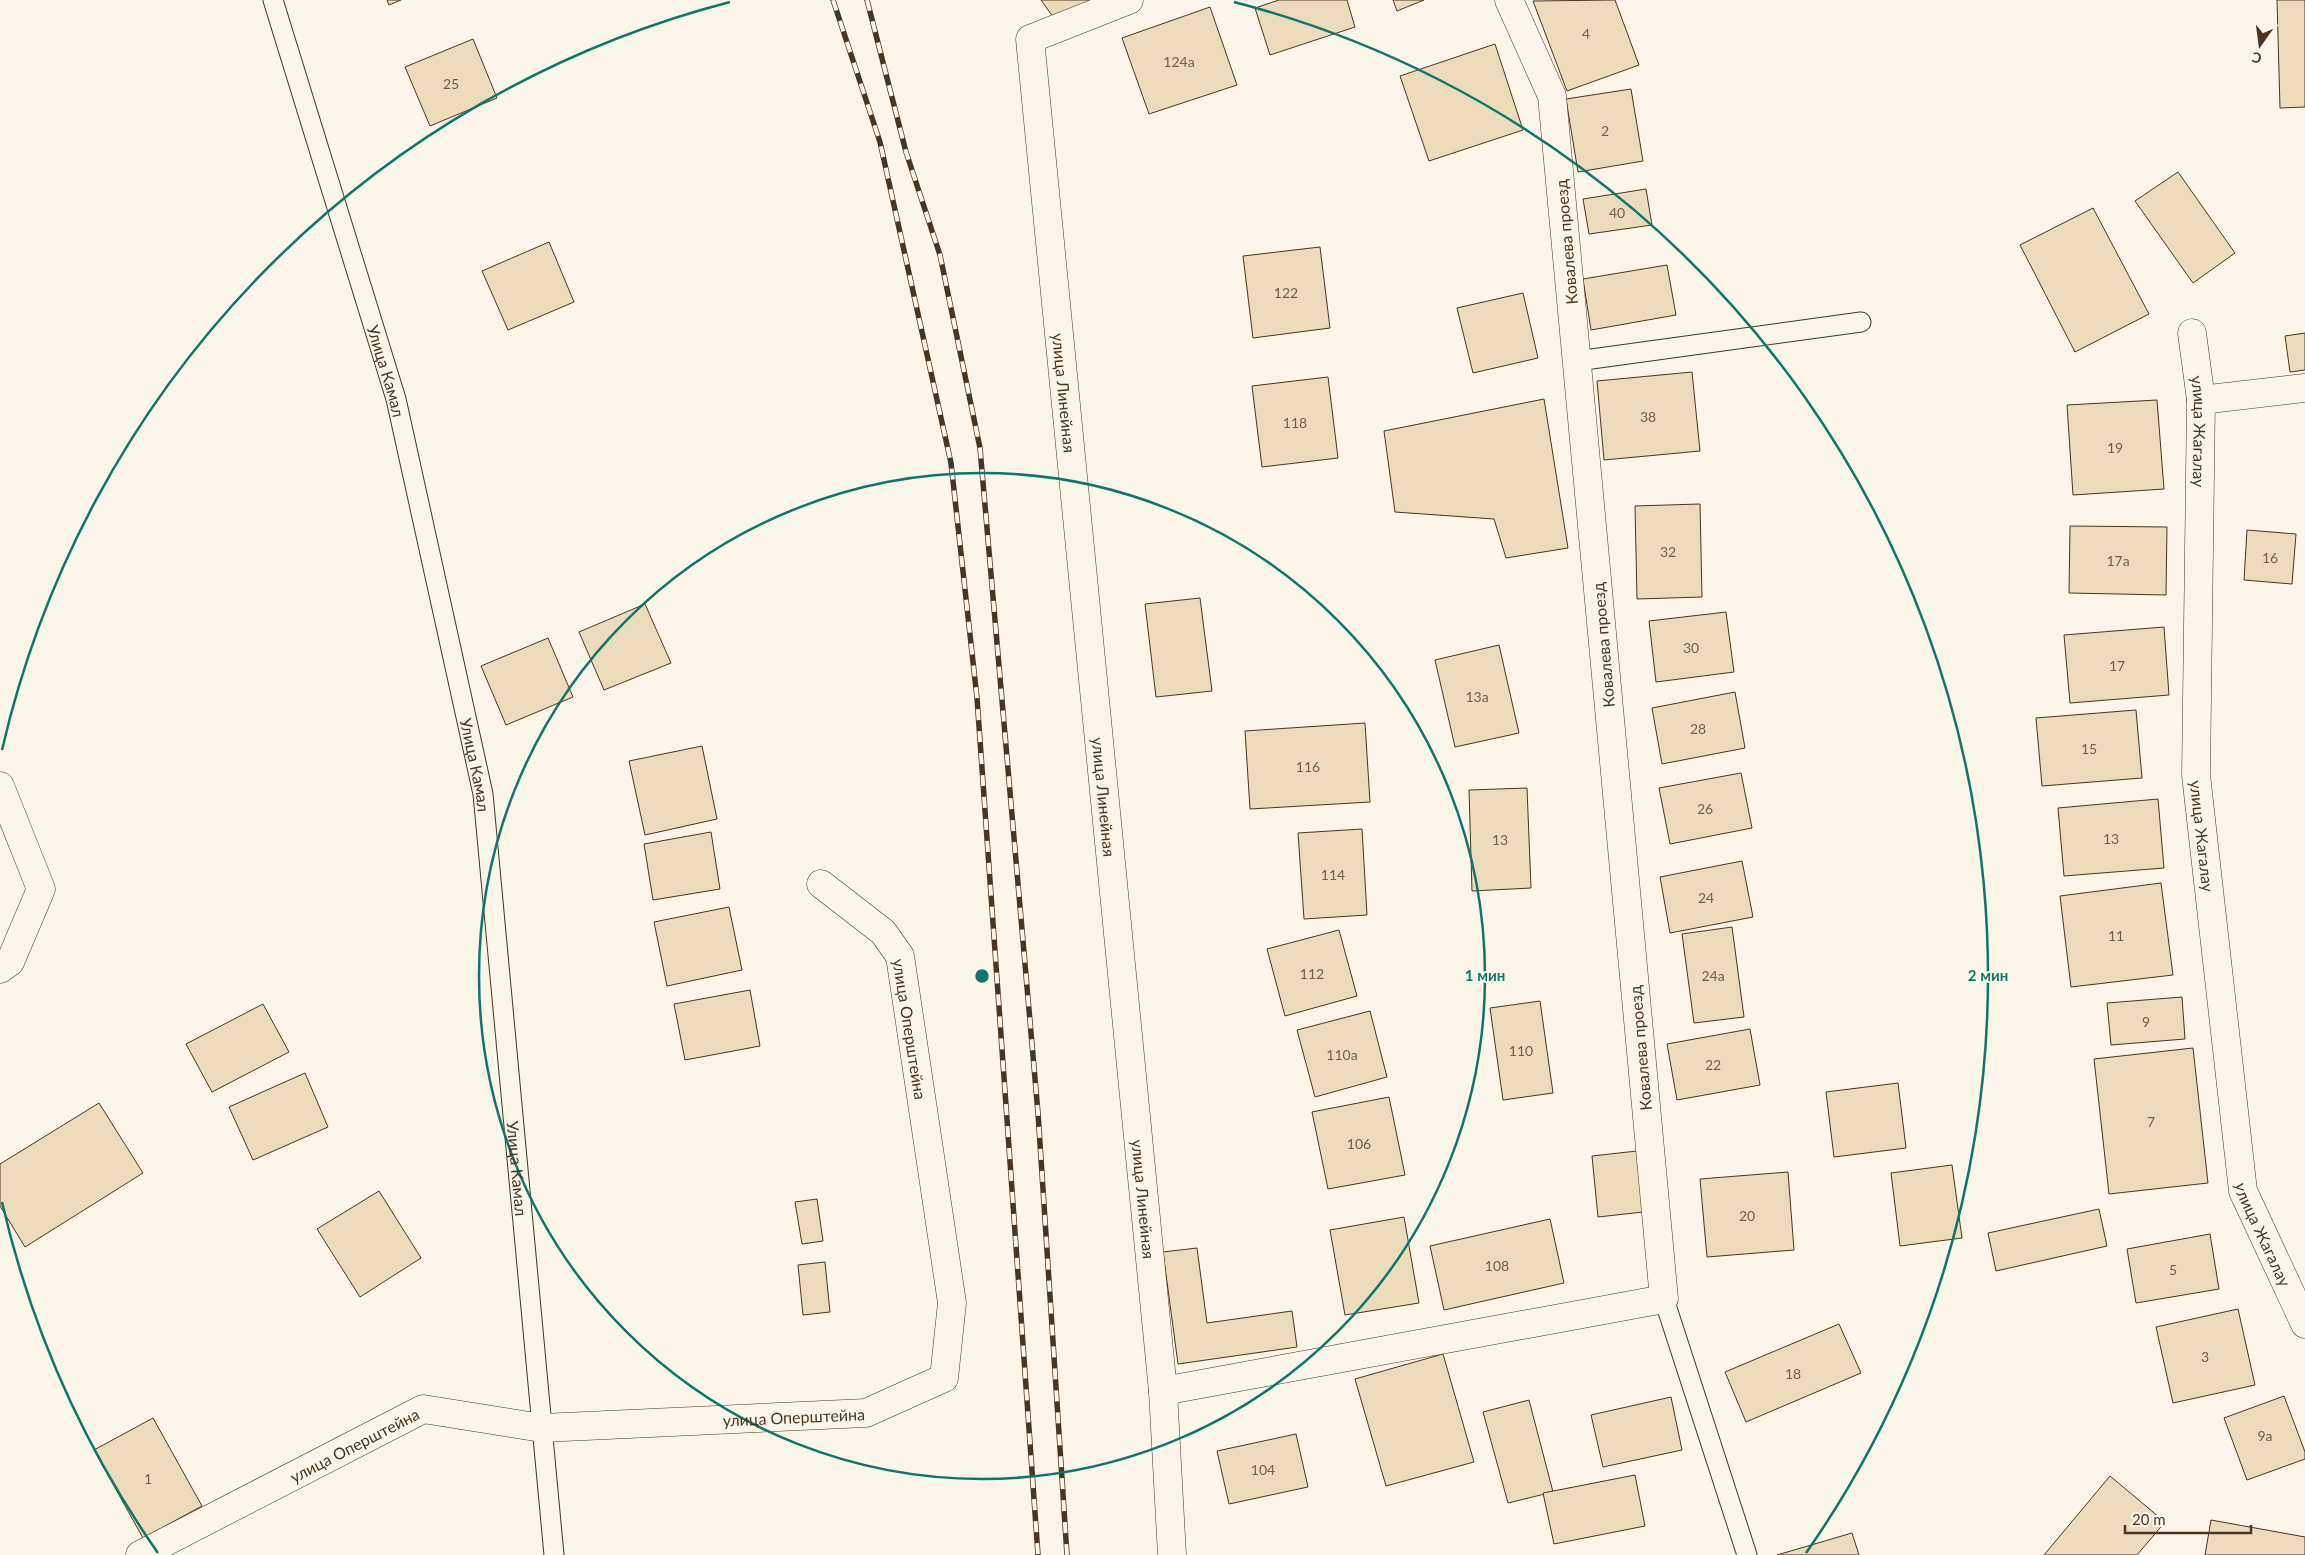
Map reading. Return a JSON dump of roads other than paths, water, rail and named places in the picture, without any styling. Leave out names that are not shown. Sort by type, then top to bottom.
[{"type":"street","name":"улица Линейная","points":[[1129,0],[1030,40],[1163,1391],[1172,1555]]},
{"type":"street","name":"Ковалева проезд","points":[[1509,0],[1552,96],[1664,1299]]},
{"type":"street","name":"улица Жагалау","points":[[2192,333],[2201,400],[2196,775],[2243,1190],[2305,1324]]},
{"type":"street","points":[[2201,400],[2305,388]]},
{"type":"street","points":[[0,786],[41,888],[10,962],[0,969]]},
{"type":"street","name":"улица Оперштейна","points":[[140,1555],[423,1409],[542,1428],[866,1413],[944,1378],[952,1303],[900,956],[883,932],[821,884]]},
{"type":"street","points":[[1163,1391],[1664,1299]]},
{"type":"lane","name":"Улица Камал","points":[[273,0],[396,399],[483,794],[554,1555]]},
{"type":"lane","points":[[1577,361],[1861,322]]},
{"type":"lane","points":[[1664,1299],[1747,1555]]},
{"type":"railway","points":[[833,0],[880,142],[951,463],[977,698],[1038,1555]]},
{"type":"railway","points":[[867,0],[906,152],[940,255],[980,448],[1038,1113],[1067,1555]]}]
